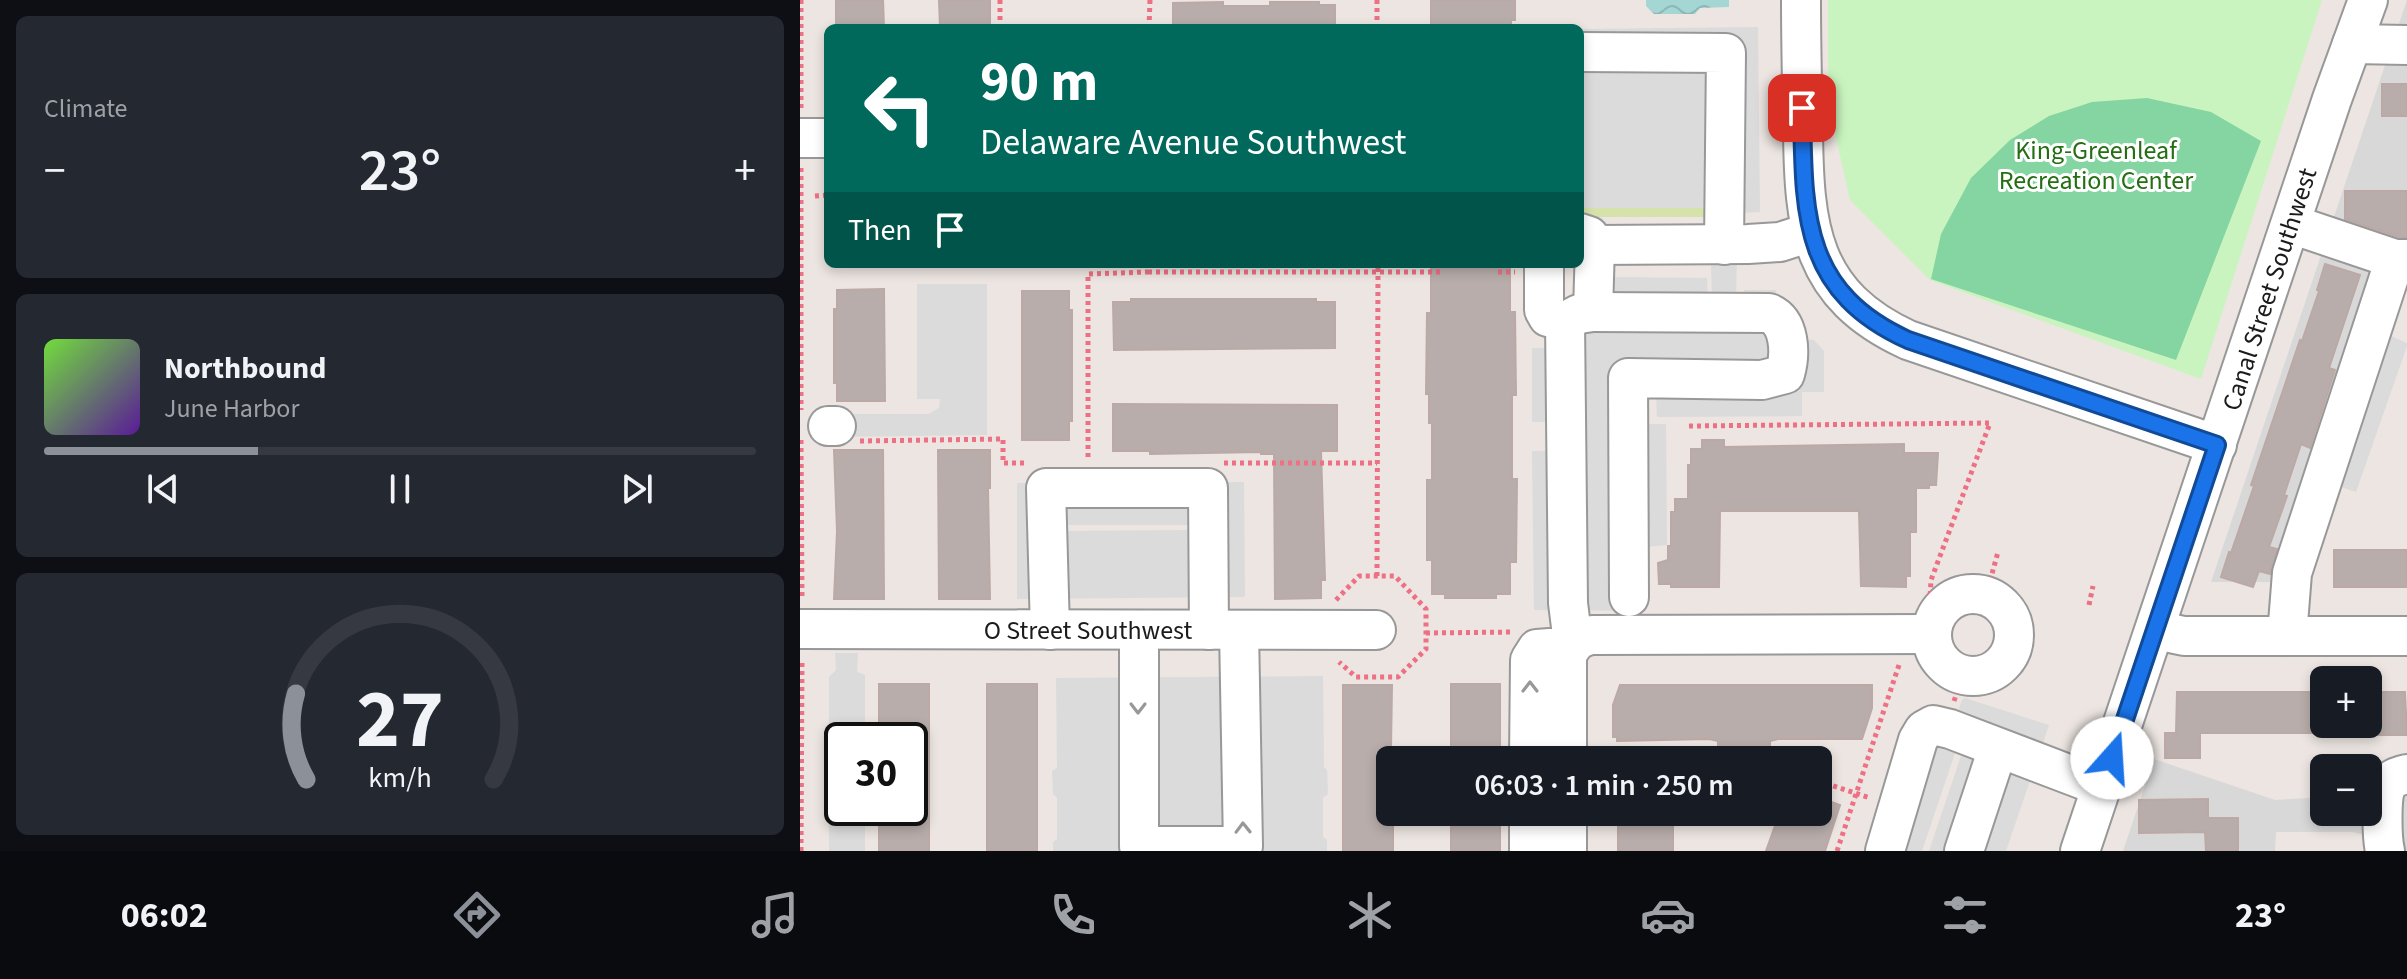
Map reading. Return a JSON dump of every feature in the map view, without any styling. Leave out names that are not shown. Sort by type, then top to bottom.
[{"type":"street","points":[[1801,0],[1803,184],[1811,232],[1819,256],[1837,286],[1862,313],[1892,332],[2217,445]]},
{"type":"street","name":"Canal Street Southwest","points":[[2080,851],[2368,0]]},
{"type":"street","points":[[2352,44],[2407,45]]},
{"type":"street","points":[[1584,52],[1726,53],[1724,245]]},
{"type":"street","points":[[2287,636],[2292,573],[2401,259],[2291,224]]},
{"type":"street","points":[[1567,746],[1565,376],[1579,317],[1587,239],[1724,245],[1780,242],[1811,232]]},
{"type":"street","points":[[1544,268],[1544,310],[1548,317],[1769,313],[1779,317],[1786,326],[1788,366],[1780,377],[1762,380],[1565,376]]},
{"type":"street","points":[[1628,378],[1629,597]]},
{"type":"street","points":[[1050,630],[1046,488],[1208,488],[1243,846],[1139,846],[1139,630]]},
{"type":"street","points":[[1569,654],[1581,637],[1592,635],[1824,634],[1922,628]]},
{"type":"street","name":"O Street Southwest","points":[[800,629],[1376,630]]},
{"type":"street","points":[[2155,630],[2184,636],[2407,636]]},
{"type":"street","points":[[1529,746],[1530,660],[1537,649],[1550,648],[1569,654]]},
{"type":"street","points":[[1885,851],[1918,740],[1924,730],[1933,725],[2102,787]]},
{"type":"street","points":[[1964,851],[1998,748]]},
{"type":"street","points":[[2385,851],[2384,794],[2393,778],[2407,774]]},
{"type":"street","points":[[1529,826],[1529,851]]},
{"type":"street","points":[[1567,826],[1567,851]]},
{"type":"path","points":[[801,0],[810,138],[801,385]]},
{"type":"path","points":[[1000,0],[1000,24]]},
{"type":"path","points":[[1149,24],[1150,0]]},
{"type":"path","points":[[1377,0],[1377,24]]},
{"type":"path","points":[[815,196],[824,195]]},
{"type":"path","points":[[1377,576],[1378,268]]},
{"type":"path","points":[[1088,463],[1088,274],[1443,272]]},
{"type":"path","points":[[1689,426],[1990,423],[1931,580],[1922,628],[1856,794],[1837,851]]},
{"type":"path","points":[[837,431],[1003,439],[1003,463],[1032,463]]},
{"type":"path","points":[[1210,463],[1377,463]]},
{"type":"path","points":[[801,490],[802,569]]},
{"type":"path","points":[[1990,581],[1998,552]]},
{"type":"path","points":[[2089,605],[2093,586]]},
{"type":"path","points":[[1426,633],[1518,632]]},
{"type":"path","points":[[801,851],[802,688]]},
{"type":"path","points":[[1832,786],[1898,808]]},
{"type":"shaded area","points":[[2407,0],[2407,271],[2277,582],[2211,582]]},
{"type":"shaded area","points":[[1758,27],[1760,212],[1738,213],[1736,299],[1744,304],[1744,290],[1776,290],[1777,304],[1799,339],[1814,340],[1824,351],[1824,392],[1802,392],[1802,416],[1657,417],[1656,392],[1646,396],[1645,424],[1666,424],[1667,545],[1646,547],[1646,611],[1534,610],[1532,451],[1553,451],[1554,422],[1532,422],[1532,348],[1553,348],[1558,300],[1575,300],[1580,296],[1580,268],[1584,268],[1584,215],[1602,218],[1610,229],[1708,229],[1707,208],[1584,208],[1584,29]],"holes":[[[1711,262],[1712,300],[1708,303],[1707,278],[1613,277],[1613,302],[1606,263]]]},
{"type":"shaded area","points":[[917,284],[987,284],[987,435],[828,437],[828,414],[929,414],[939,408],[940,399],[917,399]]},
{"type":"shaded area","points":[[2386,328],[2391,336],[2407,343],[2407,346],[2356,492],[2332,484]]},
{"type":"shaded area","points":[[1244,482],[1245,597],[1017,599],[1017,483]],"holes":[[[1067,511],[1067,525],[1193,525],[1193,530],[1067,531],[1066,550],[1063,515]]]},
{"type":"shaded area","points":[[835,653],[858,653],[857,672],[865,675],[865,722],[829,722],[829,677],[836,670]]},
{"type":"shaded area","points":[[1323,676],[1324,767],[1327,770],[1328,794],[1323,798],[1323,837],[1327,840],[1327,851],[1053,851],[1053,842],[1057,839],[1057,798],[1053,794],[1052,771],[1057,768],[1056,678]]},
{"type":"shaded area","points":[[1965,698],[2049,725],[2006,851],[1929,851],[1961,756],[1980,761],[1940,744],[1935,747],[1955,753],[1922,851],[1872,851],[1910,736],[1954,721]]},
{"type":"shaded area","points":[[2154,759],[2275,800],[2310,798],[2310,826],[2382,826],[2382,802],[2407,784],[2407,851],[2377,851],[2377,838],[2352,832],[2276,832],[2275,851],[2123,851]]},
{"type":"shaded area","points":[[829,826],[865,826],[865,851],[829,851]]},
{"type":"green space","name":"King-Greenleaf Recreation Center","points":[[1828,0],[2322,0],[2201,379],[1930,280],[1850,200],[1828,102]]},
{"type":"green space","points":[[2147,98],[2211,112],[2261,141],[2176,360],[1931,279],[1941,234],[1971,178],[2010,140],[2049,116],[2092,102]]},
{"type":"green space","points":[[1584,208],[1707,208],[1712,217],[1587,217]]},
{"type":"water","points":[[1646,0],[1729,0],[1729,7],[1700,8],[1695,14],[1654,14],[1646,6]]},
{"type":"building","points":[[836,0],[883,0],[884,24],[836,24]]},
{"type":"building","points":[[939,0],[990,0],[990,24],[940,24]]},
{"type":"building","points":[[1431,0],[1515,0],[1515,20],[1511,20],[1511,24],[1431,24]]},
{"type":"building","points":[[1223,2],[1223,6],[1270,6],[1270,2],[1319,2],[1319,5],[1335,5],[1335,24],[1173,24],[1173,3]]},
{"type":"building","points":[[2382,84],[2407,84],[2407,116],[2382,116]]},
{"type":"building","points":[[2345,191],[2407,191],[2407,237],[2345,219]]},
{"type":"building","points":[[2325,264],[2360,275],[2329,368],[2335,370],[2310,448],[2301,444],[2284,495],[2287,496],[2269,547],[2277,549],[2270,574],[2259,571],[2253,587],[2221,577],[2319,291]]},
{"type":"building","points":[[1431,268],[1510,268],[1510,312],[1515,312],[1516,395],[1512,395],[1512,479],[1517,479],[1516,562],[1510,562],[1510,594],[1496,594],[1496,598],[1445,598],[1445,594],[1432,594],[1432,560],[1427,560],[1427,480],[1432,480],[1432,423],[1429,423],[1429,394],[1426,394],[1427,313],[1431,313]]},
{"type":"building","points":[[884,289],[885,401],[837,401],[837,383],[834,383],[834,309],[837,309],[837,290]]},
{"type":"building","points":[[1022,291],[1069,291],[1069,310],[1072,310],[1072,421],[1069,421],[1069,440],[1022,440]]},
{"type":"building","points":[[1131,299],[1316,299],[1316,302],[1335,302],[1335,348],[1114,350],[1113,302],[1131,302]]},
{"type":"building","points":[[1113,404],[1337,405],[1337,451],[1321,451],[1325,580],[1321,580],[1321,598],[1275,599],[1274,454],[1113,451]]},
{"type":"building","points":[[1702,440],[1724,440],[1724,447],[1904,444],[1904,453],[1938,453],[1936,485],[1916,488],[1916,532],[1910,532],[1910,576],[1906,576],[1906,587],[1861,586],[1859,511],[1720,511],[1719,587],[1659,584],[1658,563],[1668,560],[1668,546],[1671,546],[1671,512],[1675,512],[1675,499],[1688,499],[1691,449],[1702,449]]},
{"type":"building","points":[[834,450],[883,450],[884,599],[834,599],[837,531]]},
{"type":"building","points":[[938,450],[990,450],[990,599],[939,599]]},
{"type":"building","points":[[2334,550],[2407,550],[2407,587],[2334,587]]},
{"type":"building","points":[[879,684],[929,684],[929,851],[879,851],[879,826],[928,826],[928,722],[879,722]]},
{"type":"building","points":[[987,684],[1037,684],[1037,851],[987,851]]},
{"type":"building","points":[[1451,684],[1500,684],[1500,746],[1451,746]]},
{"type":"building","points":[[1343,685],[1392,685],[1391,746],[1376,746],[1376,826],[1393,826],[1393,851],[1343,851]]},
{"type":"building","points":[[1620,685],[1872,685],[1872,708],[1862,739],[1778,739],[1770,741],[1770,746],[1718,746],[1718,741],[1709,739],[1617,741],[1617,737],[1613,737],[1613,705]]},
{"type":"building","points":[[2177,692],[2310,692],[2310,733],[2200,733],[2200,758],[2165,758],[2165,733],[2176,733]]},
{"type":"building","points":[[2382,692],[2405,692],[2407,735],[2382,735]]},
{"type":"building","points":[[2208,799],[2208,818],[2238,818],[2238,851],[2206,851],[2205,832],[2139,833],[2139,800]]},
{"type":"building","points":[[1832,802],[1840,805],[1825,851],[1766,851],[1775,826],[1832,826]]},
{"type":"building","points":[[1451,826],[1500,826],[1500,851],[1451,851]]},
{"type":"building","points":[[1618,826],[1673,826],[1673,851],[1618,851]]},
{"type":"route","points":[[1802,108],[1803,184],[1813,239],[1827,271],[1862,313],[1908,340],[2217,445],[2112,758]]}]
